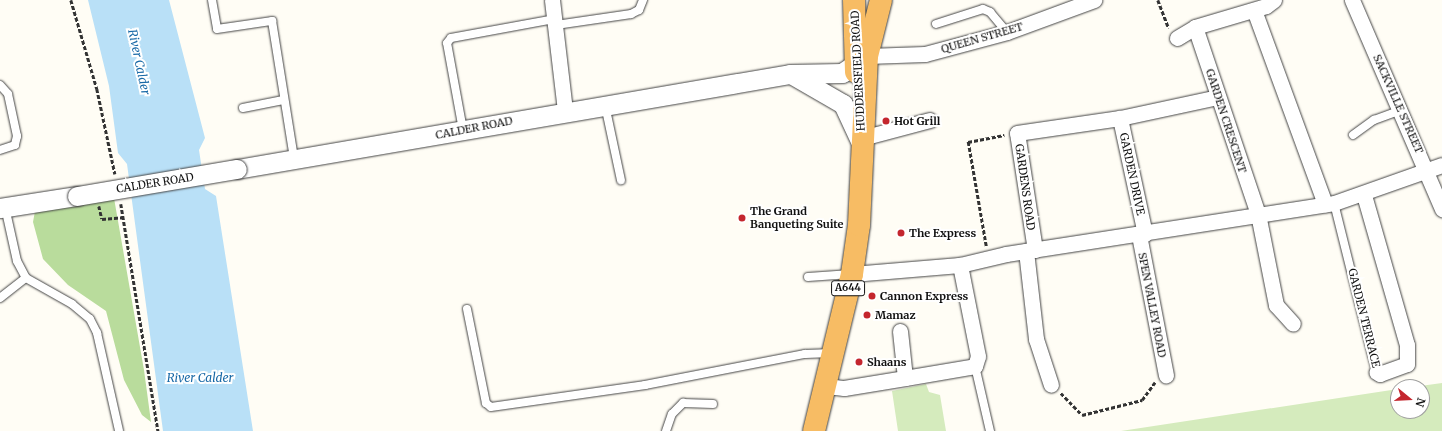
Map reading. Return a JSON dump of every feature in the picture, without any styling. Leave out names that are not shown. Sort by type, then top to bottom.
[{"type":"highway","name":"HUDDERSFIELD ROAD","points":[[814,431],[827,386],[852,274],[859,225],[862,60],[854,0]]},
{"type":"highway","name":"HUDDERSFIELD ROAD","points":[[862,60],[881,0]]},
{"type":"street","points":[[552,0],[556,22],[565,111]]},
{"type":"street","name":"QUEEN STREET","points":[[862,60],[925,54],[1006,32],[1094,0]]},
{"type":"street","points":[[1177,38],[1195,27],[1254,10],[1274,0]]},
{"type":"street","name":"SACKVILLE STREET","points":[[1352,0],[1428,171],[1442,209]]},
{"type":"street","name":"GARDEN TERRACE","points":[[1254,10],[1330,203]]},
{"type":"street","name":"GARDEN CRESCENT","points":[[1195,27],[1258,214]]},
{"type":"street","name":"CALDER ROAD","points":[[3,208],[294,160],[605,104],[790,74],[842,73],[862,60]]},
{"type":"street","points":[[790,74],[843,104],[861,140],[930,120]]},
{"type":"street","name":"GARDEN DRIVE","points":[[1142,234],[1120,118],[1218,97]]},
{"type":"street","name":"GARDENS ROAD","points":[[1030,250],[1017,133],[1120,118]]},
{"type":"street","points":[[852,274],[960,265],[1030,250],[1142,234],[1330,203],[1364,195],[1428,171],[1442,164]]},
{"type":"street","name":"GARDEN TERRACE","points":[[1364,195],[1407,345],[1407,364],[1380,374],[1376,372]]},
{"type":"street","points":[[1258,214],[1276,305],[1293,324]]},
{"type":"street","name":"SPEN VALLEY ROAD","points":[[1142,234],[1165,371]]},
{"type":"street","points":[[1030,250],[1036,339],[1052,384]]},
{"type":"street","points":[[827,386],[844,388],[975,366],[978,356],[960,265]]},
{"type":"street","points":[[900,331],[905,378]]},
{"type":"lane","points":[[212,0],[217,29],[272,21],[283,100],[294,160]]},
{"type":"lane","points":[[463,130],[447,43],[451,38],[556,22],[631,14],[639,10],[642,0]]},
{"type":"lane","points":[[936,24],[983,9],[990,12],[1006,32]]},
{"type":"lane","points":[[0,85],[8,94],[16,136],[15,145],[0,150]]},
{"type":"lane","points":[[243,108],[283,100]]},
{"type":"lane","points":[[605,104],[621,180]]},
{"type":"lane","points":[[1353,135],[1374,120],[1401,110]]},
{"type":"lane","name":"GARDEN TERRACE","points":[[1330,203],[1376,372]]},
{"type":"lane","points":[[3,208],[17,261],[26,278],[72,304],[90,320],[96,333],[119,431]]},
{"type":"lane","points":[[808,277],[852,274]]},
{"type":"lane","points":[[0,298],[26,278]]},
{"type":"lane","points":[[467,309],[486,404],[491,407],[645,385],[805,354],[834,353]]},
{"type":"lane","points":[[975,366],[990,431]]},
{"type":"lane","points":[[666,431],[672,414],[683,403],[713,404]]},
{"type":"path","points":[[71,0],[97,89],[115,177]]},
{"type":"path","points":[[1158,0],[1170,31],[1177,38]]},
{"type":"path","points":[[991,258],[981,235],[968,142],[1017,133]]},
{"type":"path","points":[[96,192],[102,218],[123,217]]},
{"type":"path","points":[[120,199],[158,431]]},
{"type":"path","points":[[1052,384],[1082,415],[1142,400],[1165,371]]},
{"type":"green space","points":[[114,198],[144,370],[151,422],[142,415],[124,380],[106,311],[68,285],[43,259],[33,222],[35,211]]},
{"type":"green space","points":[[1442,383],[1442,431],[1121,431],[1390,390],[1390,419],[1430,419],[1430,385]]},
{"type":"green space","points":[[926,384],[929,392],[940,395],[946,431],[898,431],[892,391]]},
{"type":"water","name":"River Calder","points":[[88,0],[169,0],[205,138],[199,150],[205,189],[216,196],[253,431],[163,431],[127,164],[118,153],[109,86]]},
{"type":"place","name":"Hot Grill","points":[[886,121]]},
{"type":"place","name":"The Grand Banqueting Suite","points":[[742,218]]},
{"type":"place","name":"The Express","points":[[901,233]]},
{"type":"place","name":"Cannon Express","points":[[872,296]]},
{"type":"place","name":"Mamaz","points":[[867,315]]},
{"type":"place","name":"Shaans","points":[[859,362]]}]
